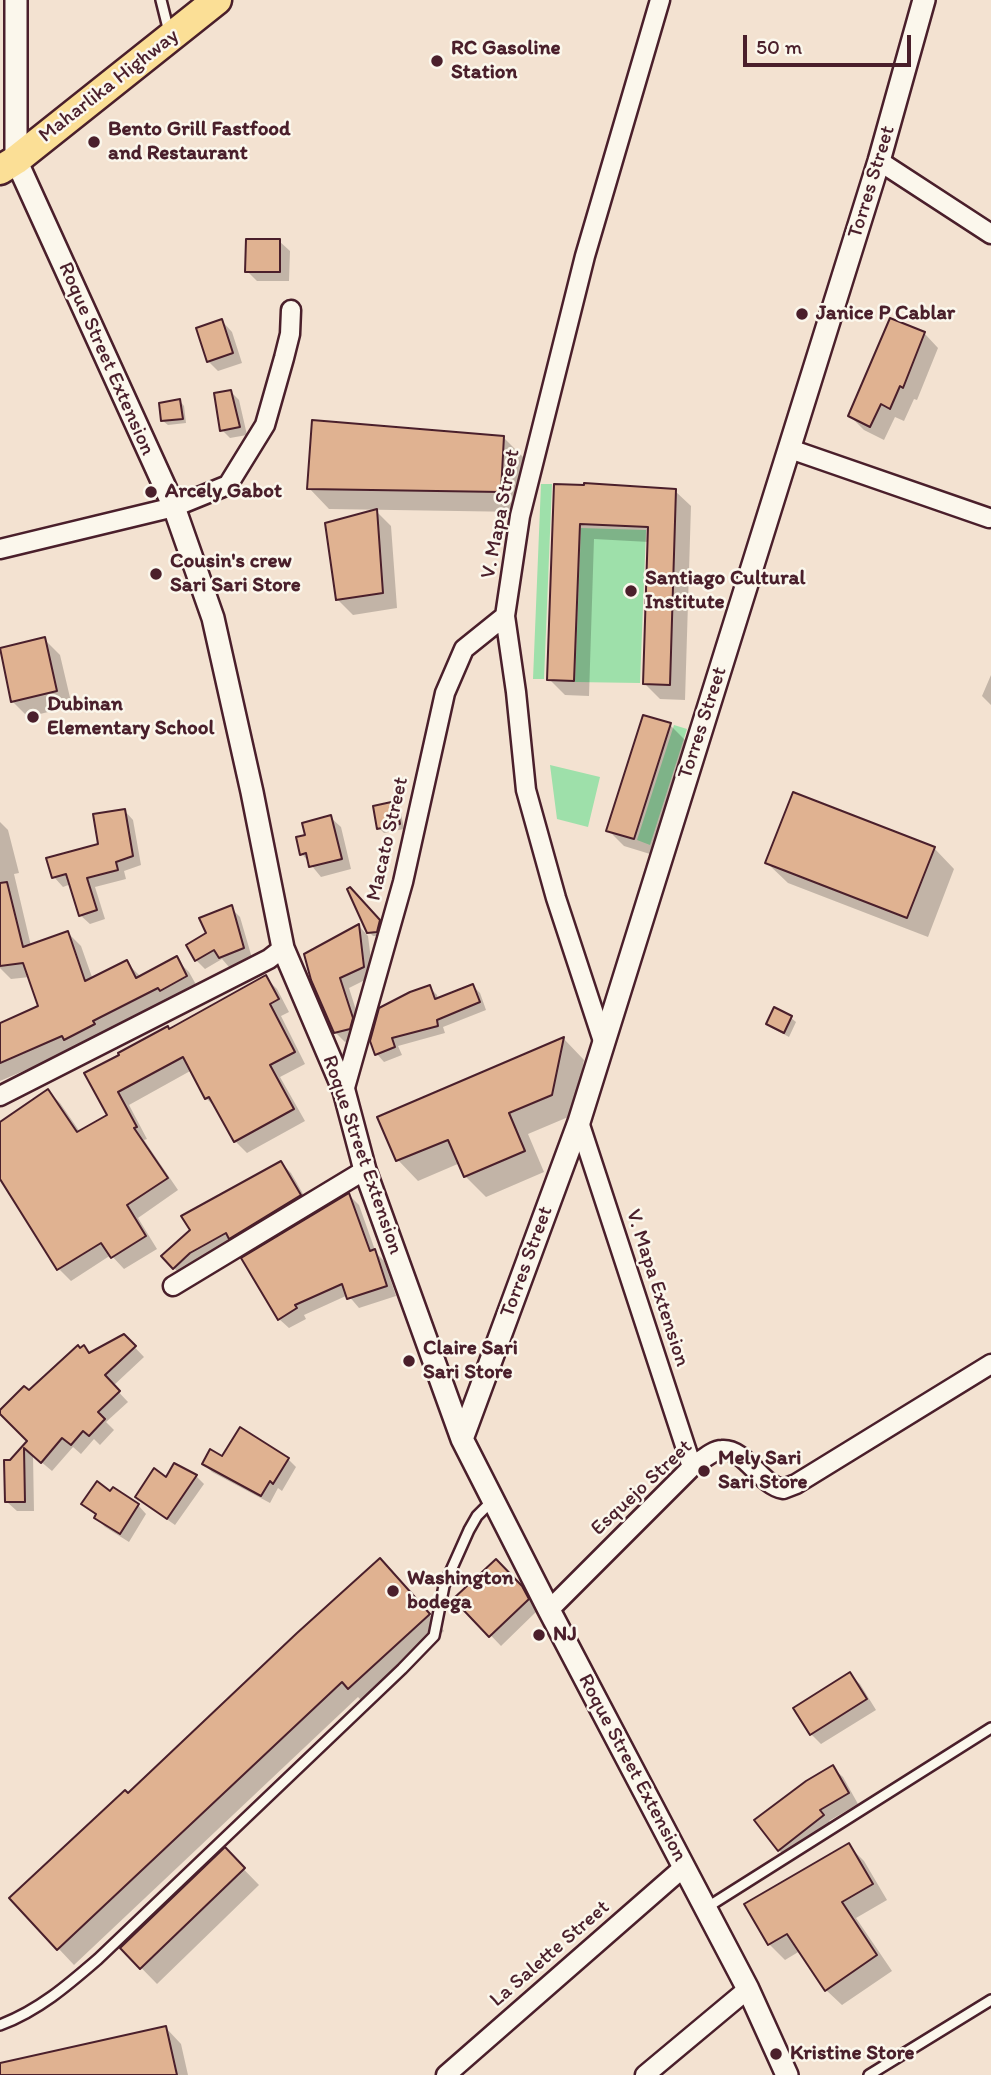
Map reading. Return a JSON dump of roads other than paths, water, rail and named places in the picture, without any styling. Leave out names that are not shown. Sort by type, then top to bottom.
[{"type":"main road","name":"Maharlika Highway","points":[[8,165],[217,0]]},
{"type":"street","points":[[8,165],[16,0]]},
{"type":"street","name":"V. Mapa Street","points":[[603,1041],[556,898],[526,790],[505,616],[520,516],[579,282],[660,0]]},
{"type":"street","name":"Torres Street","points":[[462,1439],[579,1122],[879,160],[924,0]]},
{"type":"street","points":[[879,160],[991,234]]},
{"type":"street","name":"Roque Street Extension","points":[[8,165],[174,507],[213,618],[283,948],[344,1091],[365,1170],[462,1439],[748,1989],[787,2075]]},
{"type":"street","points":[[0,549],[174,507],[228,485],[265,425],[285,358],[291,310]]},
{"type":"street","points":[[790,449],[989,518]]},
{"type":"street","name":"Macato Street","points":[[344,1091],[403,882],[445,693],[464,649],[505,616]]},
{"type":"street","points":[[0,1096],[269,958],[283,948]]},
{"type":"street","name":"V. Mapa Extension","points":[[579,1122],[692,1467]]},
{"type":"street","points":[[173,1286],[365,1170]]},
{"type":"street","name":"Esquejo Street","points":[[549,1610],[692,1467],[718,1450],[740,1457],[769,1484],[783,1489],[796,1484],[991,1364]]},
{"type":"street","name":"La Salette Street","points":[[446,2075],[684,1867]]},
{"type":"street","points":[[645,2075],[748,1989]]},
{"type":"lane","points":[[160,0],[170,38]]},
{"type":"lane","points":[[0,2025],[15,2020],[55,1997],[99,1959],[434,1636],[444,1586],[469,1530],[491,1498]]},
{"type":"lane","points":[[706,1908],[991,1728]]},
{"type":"lane","points":[[869,2075],[991,2000]]},
{"type":"place","name":"RC Gasoline Station","points":[[437,61]]},
{"type":"place","name":"Bento Grill Fastfood and Restaurant","points":[[94,142]]},
{"type":"place","name":"Janice P Cablar","points":[[802,314]]},
{"type":"place","name":"Arcely Gabot","points":[[151,492]]},
{"type":"place","name":"Cousin's crew Sari Sari Store","points":[[156,574]]},
{"type":"place","name":"Santiago Cultural Institute","points":[[631,591]]},
{"type":"place","name":"Dubinan Elementary School","points":[[33,717]]},
{"type":"place","name":"Claire Sari Sari Store","points":[[409,1361]]},
{"type":"place","name":"Mely Sari Sari Store","points":[[704,1471]]},
{"type":"place","name":"Washington bodega","points":[[393,1591]]},
{"type":"place","name":"NJ","points":[[539,1635]]},
{"type":"place","name":"Kristine Store","points":[[776,2054]]}]
